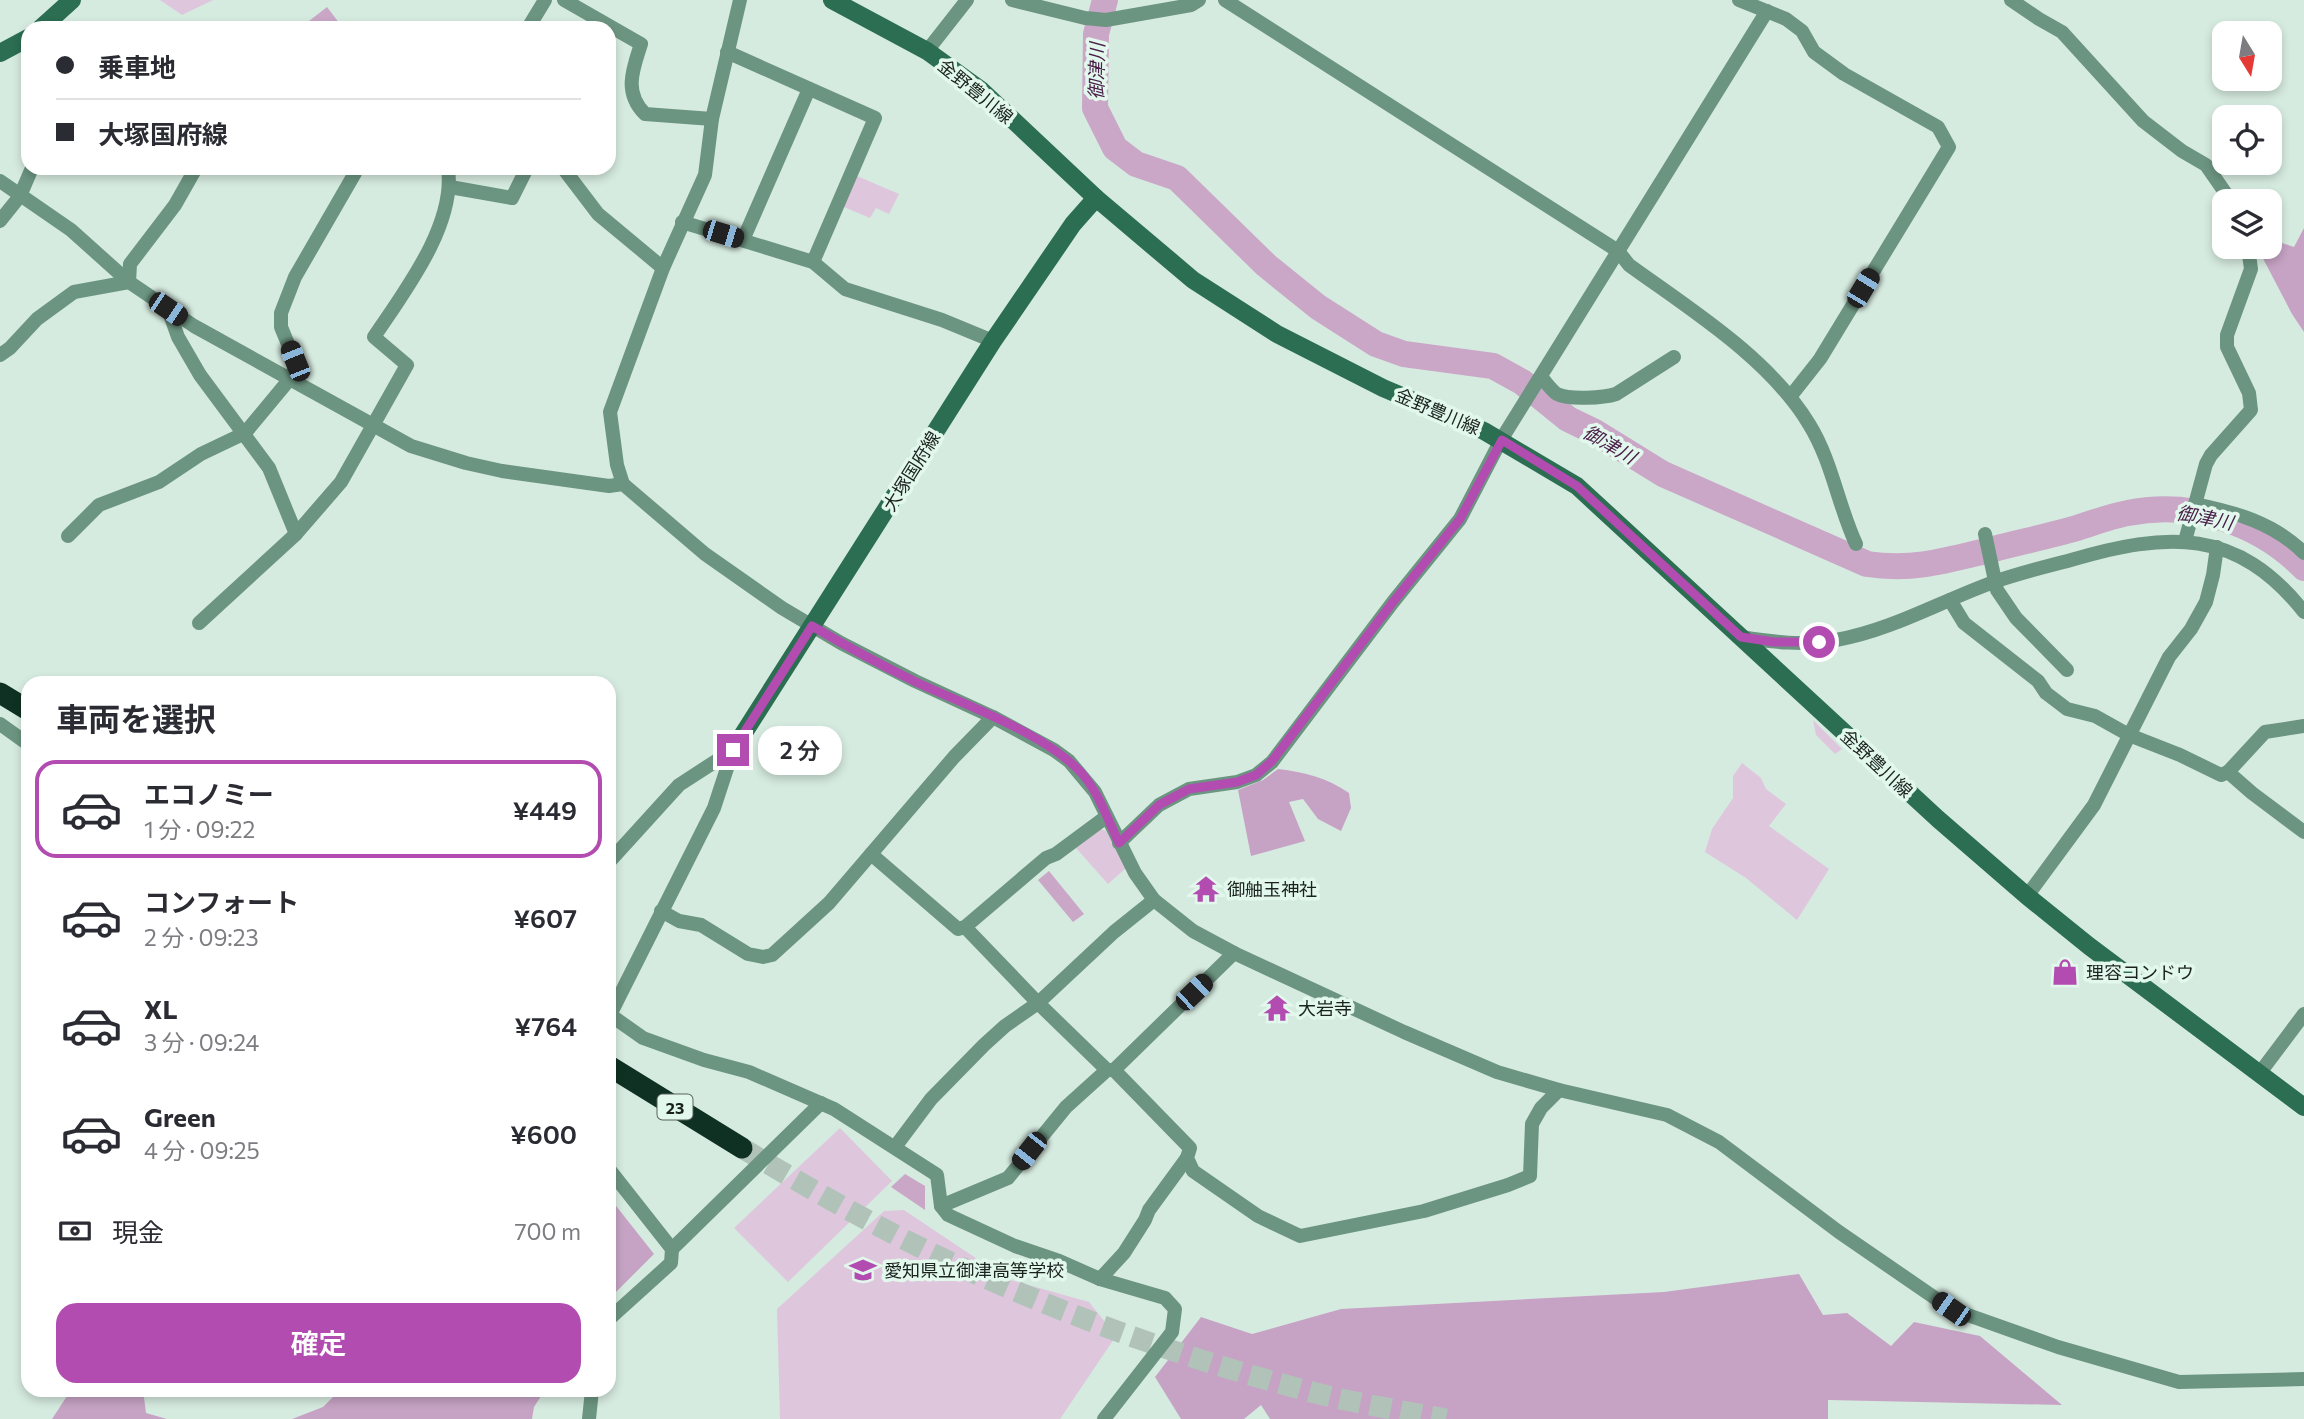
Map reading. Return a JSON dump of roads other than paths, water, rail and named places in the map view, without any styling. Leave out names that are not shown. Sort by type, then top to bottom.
[{"type":"highway","points":[[0,693],[21,706]]},
{"type":"highway","points":[[0,703],[21,716]]},
{"type":"highway","name":"23","points":[[616,1071],[740,1152],[616,1082]]},
{"type":"main road","points":[[49,21],[72,0]]},
{"type":"main road","name":"金野豊川線","points":[[832,0],[927,51],[981,90],[1096,198],[1193,280],[1277,334],[1383,388],[1502,440],[1577,486],[1938,819],[2027,896],[2089,946],[2304,1107]]},
{"type":"main road","points":[[0,53],[21,41]]},
{"type":"main road","name":"大塚国府線","points":[[733,750],[993,341],[1073,224],[1096,198]]},
{"type":"street","points":[[532,21],[545,0]]},
{"type":"street","points":[[564,0],[601,21]]},
{"type":"street","points":[[740,0],[712,119],[705,175],[663,268],[610,412],[617,465],[623,484],[705,554],[782,608],[915,681],[993,717],[1069,761],[1095,792],[1135,873],[1154,900],[1193,931],[1234,954],[1485,1067],[1559,1090],[1667,1115],[1719,1142],[1839,1232],[1951,1309],[2058,1348],[2179,1382],[2304,1380]]},
{"type":"street","points":[[927,51],[967,0]]},
{"type":"street","points":[[1012,0],[1085,18],[1106,20],[1191,5],[1199,0]]},
{"type":"street","points":[[1225,0],[1618,251],[1629,265],[1731,338],[1790,397],[1810,425],[1827,463],[1848,528],[1856,544]]},
{"type":"street","points":[[1739,0],[1786,19],[1802,31],[1814,52],[1844,74],[1938,127],[1949,147],[1820,359],[1790,397]]},
{"type":"street","points":[[2011,0],[2062,32],[2143,121],[2182,151],[2206,165],[2223,189]]},
{"type":"street","points":[[1119,843],[1159,805],[1189,789],[1237,782],[1256,775],[1272,761],[1460,519],[1502,440],[1767,12]]},
{"type":"street","points":[[616,30],[641,44],[630,81],[645,114],[712,119]]},
{"type":"street","points":[[727,52],[875,118],[813,262]]},
{"type":"street","points":[[743,240],[809,89]]},
{"type":"street","points":[[0,221],[20,196],[29,175]]},
{"type":"street","points":[[129,282],[130,264],[175,205],[192,175]]},
{"type":"street","points":[[68,536],[99,505],[159,482],[201,454],[245,433],[289,380],[295,368],[295,361],[281,327],[281,313],[295,277],[354,175]]},
{"type":"street","points":[[199,623],[296,534],[341,482],[407,365],[374,337],[423,264],[450,187],[449,175]]},
{"type":"street","points":[[450,187],[512,198],[524,175]]},
{"type":"street","points":[[568,175],[598,214],[663,268]]},
{"type":"street","points":[[0,181],[71,230],[129,282],[168,309],[289,380],[411,446],[502,471],[609,486],[623,484]]},
{"type":"street","points":[[682,222],[813,262],[845,289],[942,320],[993,341]]},
{"type":"street","points":[[2186,538],[2201,478],[2211,454],[2251,410],[2249,393],[2227,347],[2227,335],[2251,270],[2250,259]]},
{"type":"street","points":[[0,355],[37,319],[74,292],[129,282]]},
{"type":"street","points":[[168,309],[178,337],[200,375],[269,468],[296,534]]},
{"type":"street","points":[[1538,381],[1564,396],[1605,397],[1616,394],[1674,357]]},
{"type":"street","points":[[2196,504],[2237,513],[2270,527],[2304,553]]},
{"type":"street","points":[[1985,534],[1997,590],[2016,618],[2067,670]]},
{"type":"street","points":[[1741,637],[1788,643],[1836,640],[1891,625],[1995,582],[2114,547],[2186,538],[2247,560],[2270,576],[2304,612]]},
{"type":"street","points":[[2027,896],[2094,805],[2169,657],[2191,629],[2206,602],[2217,547]]},
{"type":"street","points":[[1950,600],[1964,623],[2038,681],[2046,693],[2067,709],[2095,716],[2129,735],[2221,775],[2228,772],[2265,732],[2304,726]]},
{"type":"street","points":[[661,911],[679,921],[701,925],[748,954],[763,957],[772,955],[829,902],[954,757],[993,717]]},
{"type":"street","points":[[0,724],[21,739]]},
{"type":"street","points":[[616,854],[679,785],[733,750]]},
{"type":"street","points":[[616,1002],[714,808],[733,750]]},
{"type":"street","points":[[2228,772],[2304,832]]},
{"type":"street","points":[[871,854],[958,929],[965,927],[1046,859],[1107,817]]},
{"type":"street","points":[[895,1147],[931,1099],[1005,1026],[1038,1003],[1114,932],[1154,900]]},
{"type":"street","points":[[965,927],[1038,1003],[1190,1148],[1187,1158],[1149,1210],[1124,1253],[1100,1279]]},
{"type":"street","points":[[941,1206],[1009,1178],[1066,1107],[1111,1070],[1234,954]]},
{"type":"street","points":[[2259,1074],[2304,1014]]},
{"type":"street","points":[[616,1018],[643,1038],[704,1060],[750,1072],[821,1103],[937,1175],[941,1206],[948,1215],[1015,1246],[1100,1279],[1165,1298],[1175,1309],[1172,1332],[1104,1419]]},
{"type":"street","points":[[1187,1158],[1193,1171],[1258,1216],[1300,1236],[1424,1211],[1471,1198],[1530,1176],[1532,1124],[1541,1108],[1559,1090]]},
{"type":"street","points":[[616,1313],[671,1263],[672,1249],[821,1103]]},
{"type":"street","points":[[616,1178],[672,1249]]},
{"type":"street","points":[[589,1419],[591,1397]]},
{"type":"waterway","name":"御津川","points":[[1105,0],[1096,34],[1095,108],[1115,148],[1136,164],[1177,178],[1266,265],[1318,307],[1376,344],[1404,354],[1493,366],[1522,382],[1568,419],[1595,432],[1663,474],[1867,564],[1901,566],[1931,563],[2056,534],[2122,514],[2176,510],[2223,518],[2245,527],[2266,538],[2304,568]]},
{"type":"tunnel","points":[[742,1148],[905,1240],[1002,1285],[1086,1319],[1171,1350],[1300,1389],[1446,1419]]},
{"type":"place","name":"御舳玉神社","points":[[1206,889]]},
{"type":"place","name":"理容コンドウ","points":[[2065,972]]},
{"type":"place","name":"大岩寺","points":[[1277,1008]]},
{"type":"place","name":"愛知県立御津高等学校","points":[[863,1270]]}]
